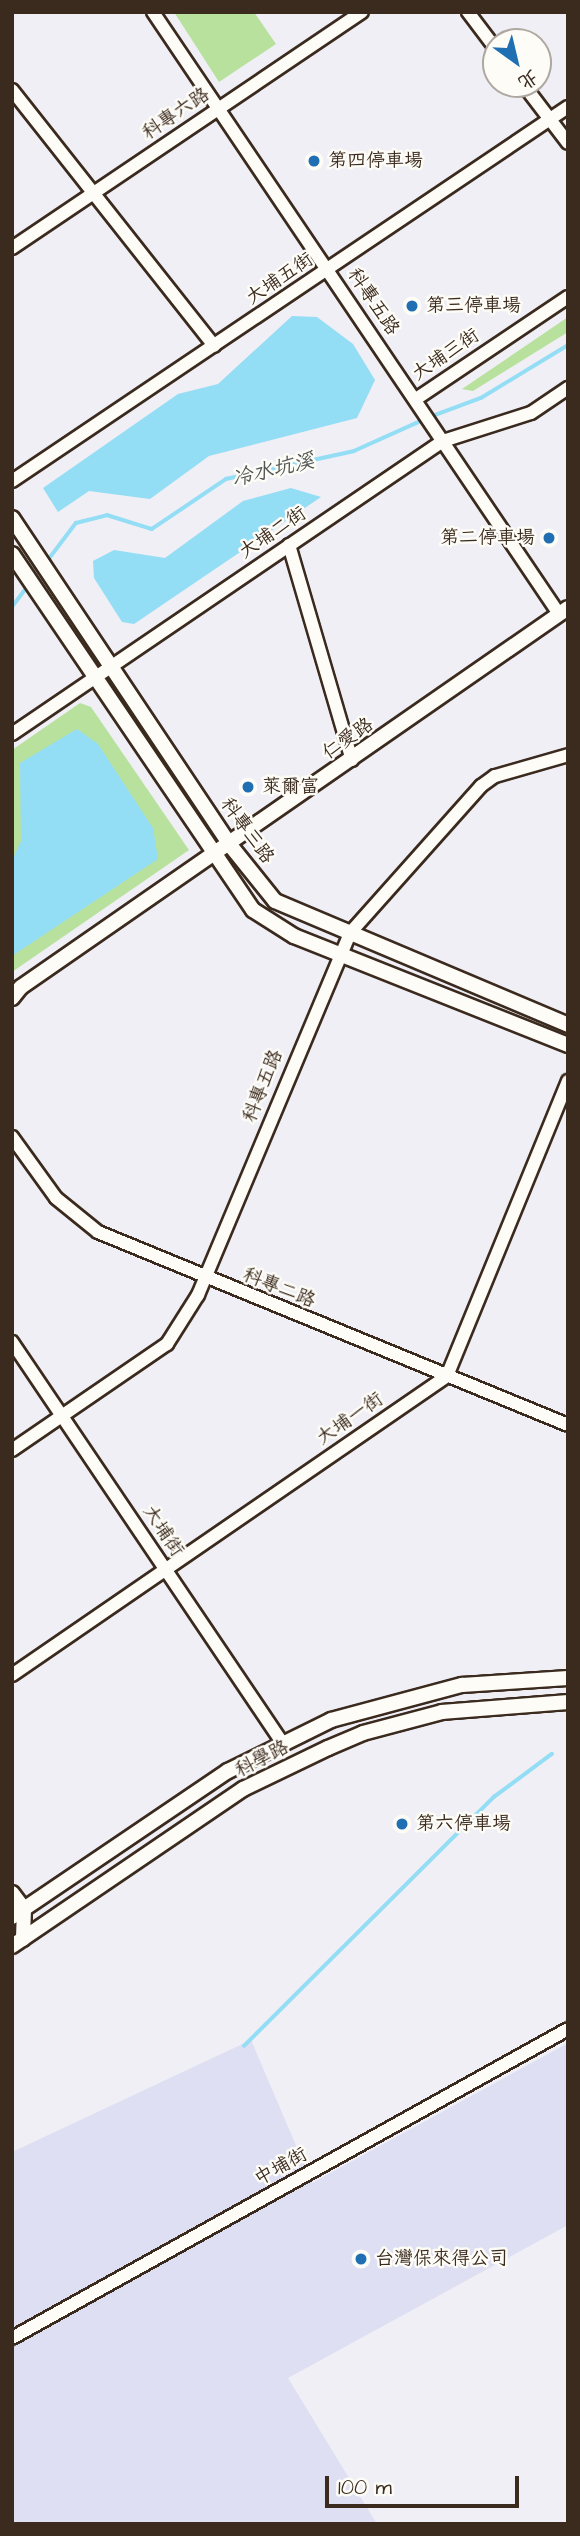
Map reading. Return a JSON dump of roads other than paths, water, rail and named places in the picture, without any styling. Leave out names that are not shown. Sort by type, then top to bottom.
[{"type":"street","name":"科專五路","points":[[153,12],[440,437],[564,611]]},
{"type":"street","name":"科專六路","points":[[12,248],[362,12]]},
{"type":"street","points":[[467,12],[482,31]]},
{"type":"street","points":[[12,90],[214,346]]},
{"type":"street","points":[[534,98],[568,144]]},
{"type":"street","name":"大埔五街","points":[[12,481],[568,107]]},
{"type":"street","name":"大埔三街","points":[[418,404],[568,296]]},
{"type":"street","name":"大埔二街","points":[[12,734],[289,545],[440,437],[531,413],[568,388]]},
{"type":"street","name":"科專三路","points":[[12,518],[113,665],[230,845],[275,901],[568,1025]]},
{"type":"street","points":[[289,545],[352,760]]},
{"type":"street","name":"科專三路","points":[[12,554],[214,857],[253,910],[294,936],[568,1045]]},
{"type":"street","name":"仁愛路","points":[[12,998],[21,987],[214,857],[564,611]]},
{"type":"street","name":"科專五路","points":[[12,1450],[167,1344],[204,1279],[338,953],[350,933],[481,786],[495,776],[568,755]]},
{"type":"street","points":[[447,1376],[568,1081]]},
{"type":"street","name":"科專二路","points":[[12,1137],[56,1198],[98,1232],[204,1279],[568,1425]]},
{"type":"street","name":"大埔街","points":[[12,1342],[282,1742]]},
{"type":"street","name":"大埔一街","points":[[12,1675],[447,1376]]},
{"type":"street","name":"科學路","points":[[18,1913],[228,1772],[282,1742],[331,1720],[410,1696],[463,1685],[568,1678]]},
{"type":"street","name":"科學路","points":[[16,1939],[243,1789],[328,1748],[363,1733],[442,1712],[568,1702]]},
{"type":"street","points":[[12,1893],[18,1913],[16,1939]]},
{"type":"street","name":"中埔街","points":[[12,2338],[568,2029]]},
{"type":"water","points":[[292,316],[317,317],[353,344],[375,380],[357,418],[209,456],[150,499],[89,491],[58,512],[43,488],[178,394],[218,384]]},
{"type":"water","points":[[291,488],[321,497],[134,624],[122,622],[94,578],[93,561],[114,550],[165,558],[243,501]]},
{"type":"water","points":[[77,729],[98,744],[153,828],[158,859],[12,956],[12,861],[21,841],[20,763]]},
{"type":"waterway","name":"冷水坑溪","points":[[430,417],[481,398],[568,345]]},
{"type":"waterway","name":"冷水坑溪","points":[[45,564],[76,523],[107,515],[152,529],[226,479],[354,451],[423,420]]},
{"type":"waterway","name":"冷水坑溪","points":[[12,607],[28,586]]},
{"type":"waterway","points":[[244,2046],[494,1797],[552,1754]]},
{"type":"place","name":"第四停車場","points":[[314,161]]},
{"type":"place","name":"第三停車場","points":[[412,306]]},
{"type":"place","name":"第二停車場","points":[[549,538]]},
{"type":"place","name":"萊爾富","points":[[248,787]]},
{"type":"place","name":"第六停車場","points":[[402,1824]]},
{"type":"place","name":"台灣保來得公司","points":[[361,2259]]}]
